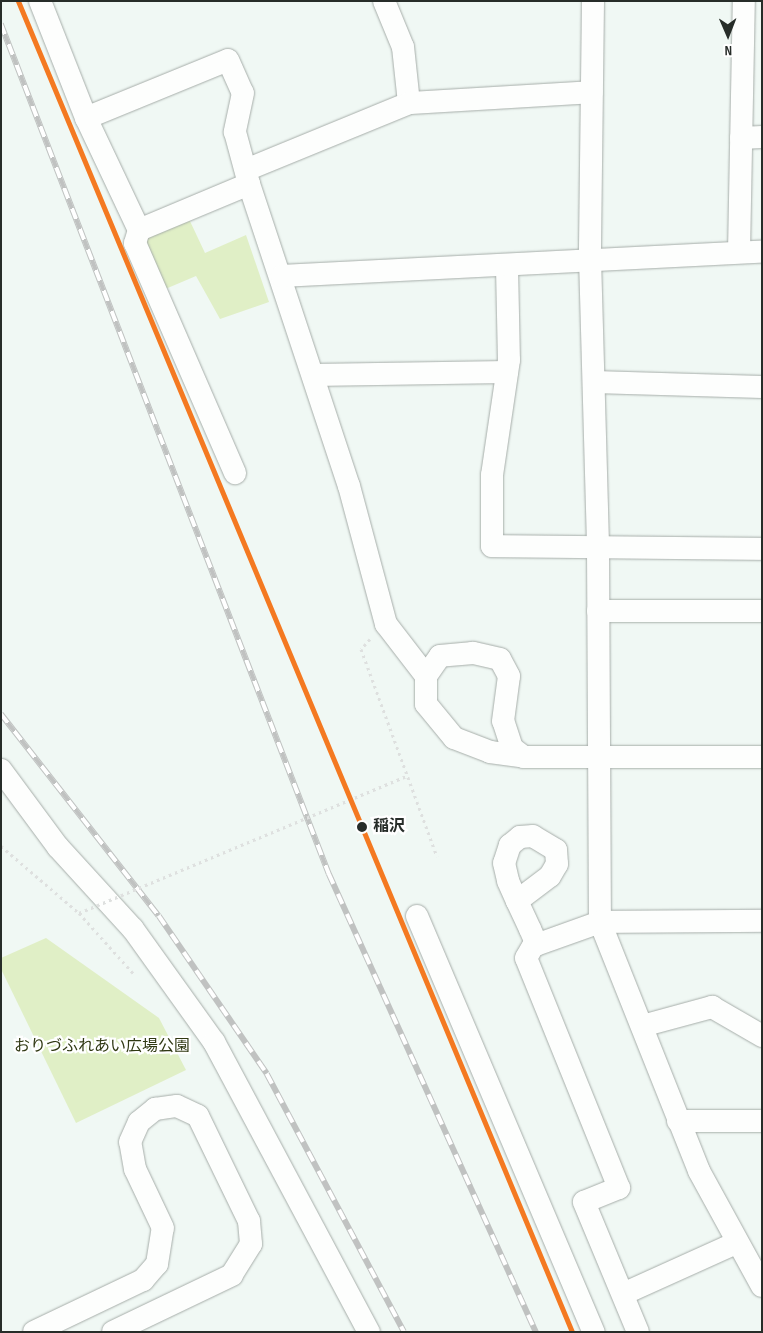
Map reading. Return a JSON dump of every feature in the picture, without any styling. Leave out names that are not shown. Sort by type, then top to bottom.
[{"type":"street","points":[[40,1],[86,118],[139,230],[135,244],[235,473]]},
{"type":"street","points":[[384,1],[403,48],[409,103]]},
{"type":"street","points":[[593,1],[590,258],[598,548],[596,756],[600,922],[678,1121],[736,1242],[758,1276]]},
{"type":"street","points":[[739,252],[752,138],[744,1]]},
{"type":"street","points":[[86,118],[228,60],[243,93],[236,132],[248,177],[313,375],[386,624],[426,676]]},
{"type":"street","points":[[139,230],[248,177],[409,103],[592,92]]},
{"type":"street","points":[[282,276],[507,267],[590,258],[762,252]]},
{"type":"street","points":[[507,267],[508,372],[492,475],[492,546],[762,549]]},
{"type":"street","points":[[313,375],[508,372]]},
{"type":"street","points":[[594,382],[762,387]]},
{"type":"street","points":[[598,611],[762,611]]},
{"type":"street","points":[[524,757],[512,748],[502,721],[509,676],[500,659],[474,653],[440,656],[426,676],[426,704],[454,738],[490,752],[524,757],[762,757]]},
{"type":"street","points":[[1,770],[58,847],[133,929],[214,1042],[369,1332]]},
{"type":"street","points":[[517,901],[537,945]]},
{"type":"street","points":[[417,916],[594,1332]]},
{"type":"street","points":[[638,1332],[584,1202],[620,1188],[526,958],[537,945],[600,922],[762,921]]},
{"type":"street","points":[[642,1026],[712,1007],[762,1036]]},
{"type":"street","points":[[34,1332],[143,1280],[157,1264],[163,1228],[135,1169],[130,1142],[139,1122],[155,1109],[177,1106],[198,1116],[249,1221],[250,1244],[232,1275],[113,1332]]},
{"type":"street","points":[[678,1121],[762,1121]]},
{"type":"street","points":[[623,1294],[736,1242]]},
{"type":"path","points":[[365,645],[361,649],[379,704],[437,857]]},
{"type":"path","points":[[79,913],[407,776]]},
{"type":"path","points":[[1,846],[79,913],[133,972]]},
{"type":"green space","points":[[189,219],[205,253],[246,235],[269,302],[220,319],[196,276],[163,290],[141,240]]},
{"type":"green space","name":"おりづふれあい広場公園","points":[[46,938],[159,1018],[186,1070],[76,1123],[1,969],[1,958]]},
{"type":"railway","points":[[1,24],[329,874],[536,1332]]},
{"type":"railway","points":[[1,714],[159,916],[267,1074],[404,1332]]},
{"type":"transit line","points":[[18,1],[572,1332]]},
{"type":"place","name":"稲沢","points":[[362,827]]}]
